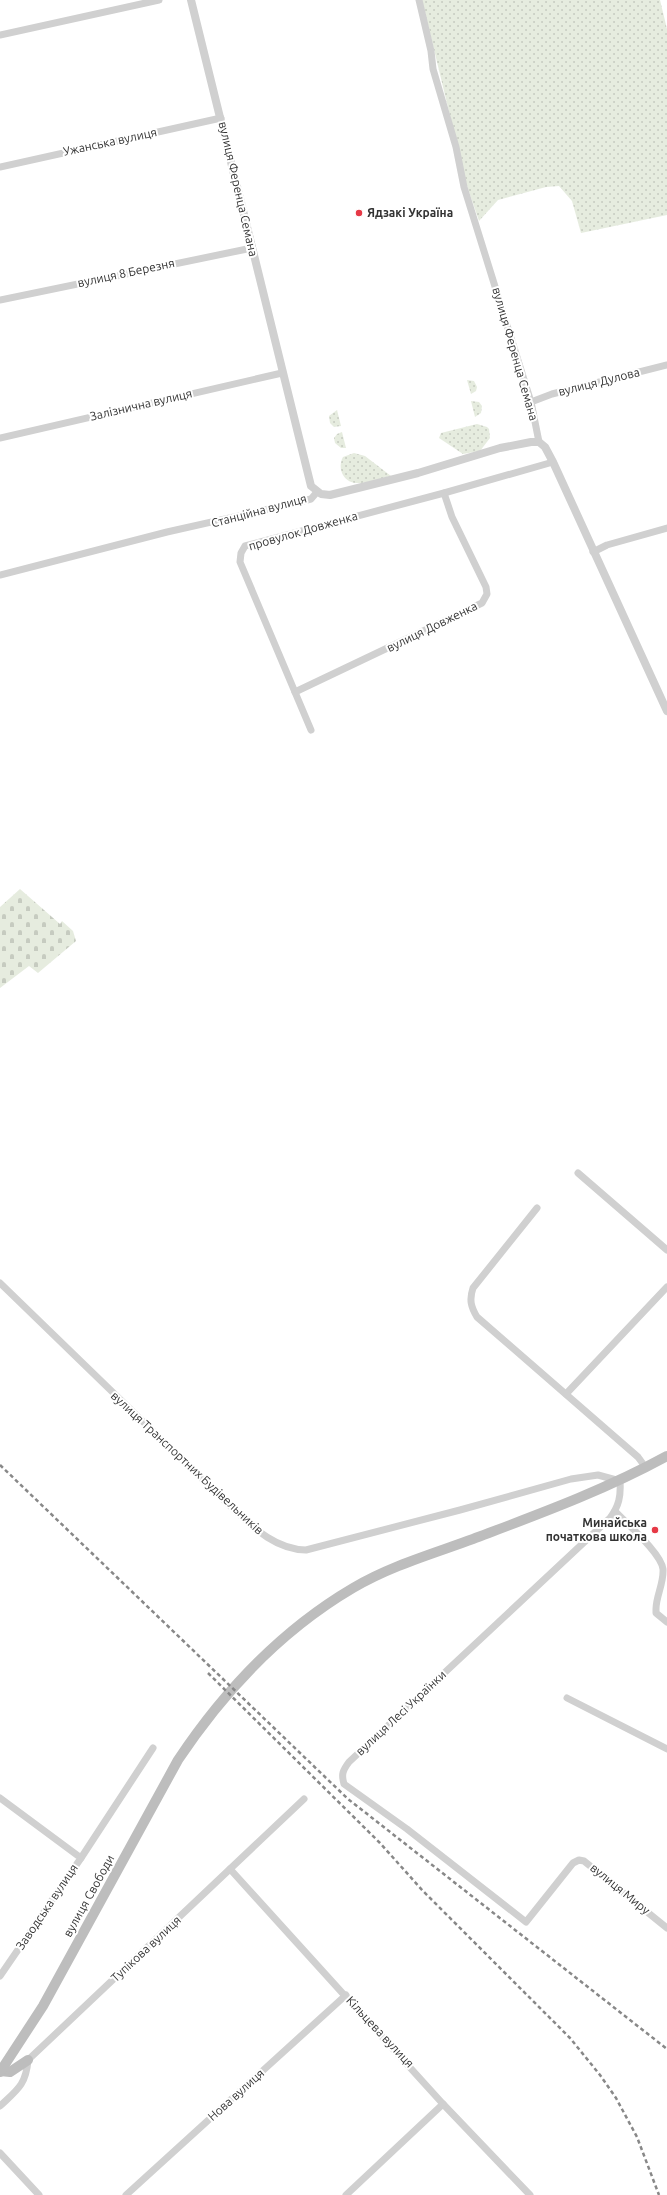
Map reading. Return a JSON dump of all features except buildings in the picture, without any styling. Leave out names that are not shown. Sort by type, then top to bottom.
[{"type":"main road","name":"вулиця Свободи","points":[[0,2072],[44,2006],[178,1760],[197,1732],[247,1672],[292,1630],[353,1588],[395,1567],[554,1508],[620,1481],[667,1456]]},
{"type":"main road","points":[[0,2072],[10,2072],[28,2060]]},
{"type":"street","points":[[0,35],[159,0]]},
{"type":"street","name":"вулиця Ференца Семана","points":[[191,0],[309,480],[317,492]]},
{"type":"street","name":"вулиця Ференца Семана","points":[[419,0],[432,51],[433,69],[456,147],[464,187],[531,402],[539,442],[545,446],[553,462],[593,552],[664,697],[667,712]]},
{"type":"street","name":"Ужанська вулиця","points":[[0,167],[221,118]]},
{"type":"street","name":"вулиця 8 Березня","points":[[0,300],[252,248]]},
{"type":"street","name":"вулиця Дулова","points":[[531,402],[552,394],[667,365]]},
{"type":"street","name":"Залізнична вулиця","points":[[0,438],[282,373]]},
{"type":"street","name":"Станційна вулиця","points":[[0,575],[167,532],[311,499],[317,492],[324,495],[342,492],[500,448],[539,442]]},
{"type":"street","name":"провулок Довженка","points":[[311,730],[240,562],[240,553],[244,546],[444,493],[553,462]]},
{"type":"street","name":"вулиця Довженка","points":[[296,692],[482,603],[487,594],[486,587],[452,517],[444,493]]},
{"type":"street","points":[[593,552],[607,545],[667,528]]},
{"type":"street","points":[[578,1173],[667,1250]]},
{"type":"street","points":[[537,1208],[476,1285],[470,1298],[477,1317],[638,1457],[646,1468]]},
{"type":"street","name":"вулиця Транспортних Будівельників","points":[[0,1283],[228,1504],[262,1535],[292,1550],[314,1548],[571,1479],[598,1475],[620,1481]]},
{"type":"street","points":[[566,1394],[667,1288]]},
{"type":"street","name":"вулиця Лесі Українки","points":[[526,1922],[407,1829],[344,1784],[342,1776],[343,1770],[349,1762],[615,1511],[621,1495],[620,1481]]},
{"type":"street","points":[[615,1511],[661,1563],[662,1583],[656,1613],[667,1622]]},
{"type":"street","points":[[567,1698],[667,1749]]},
{"type":"street","name":"Заводська вулиця","points":[[0,1976],[81,1858],[153,1748]]},
{"type":"street","name":"Заводська вулиця","points":[[0,1798],[81,1858]]},
{"type":"street","name":"Тупікова вулиця","points":[[28,2060],[304,1799]]},
{"type":"street","name":"вулиця Миру","points":[[526,1922],[573,1863],[579,1860],[584,1861],[620,1888],[667,1928]]},
{"type":"street","name":"Кільцева вулиця","points":[[230,1869],[346,1995],[443,2104],[530,2195]]},
{"type":"street","name":"Нова вулиця","points":[[126,2195],[346,1995]]},
{"type":"street","points":[[0,2106],[20,2088],[25,2079],[28,2060]]},
{"type":"street","points":[[346,2195],[443,2104]]},
{"type":"street","points":[[0,2153],[39,2195]]},
{"type":"green space","points":[[422,0],[660,0],[667,29],[667,215],[581,233],[572,201],[559,186],[546,187],[498,200],[479,221],[467,186]]},
{"type":"green space","points":[[467,380],[474,381],[477,387],[476,391],[471,394]]},
{"type":"green space","points":[[471,401],[479,402],[482,406],[481,413],[475,417]]},
{"type":"green space","points":[[337,410],[341,426],[334,427],[330,423],[329,416]]},
{"type":"green space","points":[[477,424],[489,429],[490,438],[480,451],[463,454],[439,438],[441,433]]},
{"type":"green space","points":[[342,432],[346,448],[341,448],[335,443],[334,438],[337,434]]},
{"type":"green space","points":[[354,453],[365,456],[391,476],[369,482],[351,482],[342,474],[341,461],[343,457]]},
{"type":"green space","points":[[20,889],[60,924],[62,921],[73,931],[76,941],[38,973],[29,966],[0,988],[0,907]]},
{"type":"railway","points":[[0,1465],[348,1799],[667,2049]]},
{"type":"railway","points":[[208,1673],[380,1843],[423,1891],[570,2038],[600,2075],[616,2098],[637,2137],[659,2195]]},
{"type":"place","name":"Ядзакі Україна","points":[[359,213]]},
{"type":"place","name":"Минайська початкова школа","points":[[655,1530]]}]
